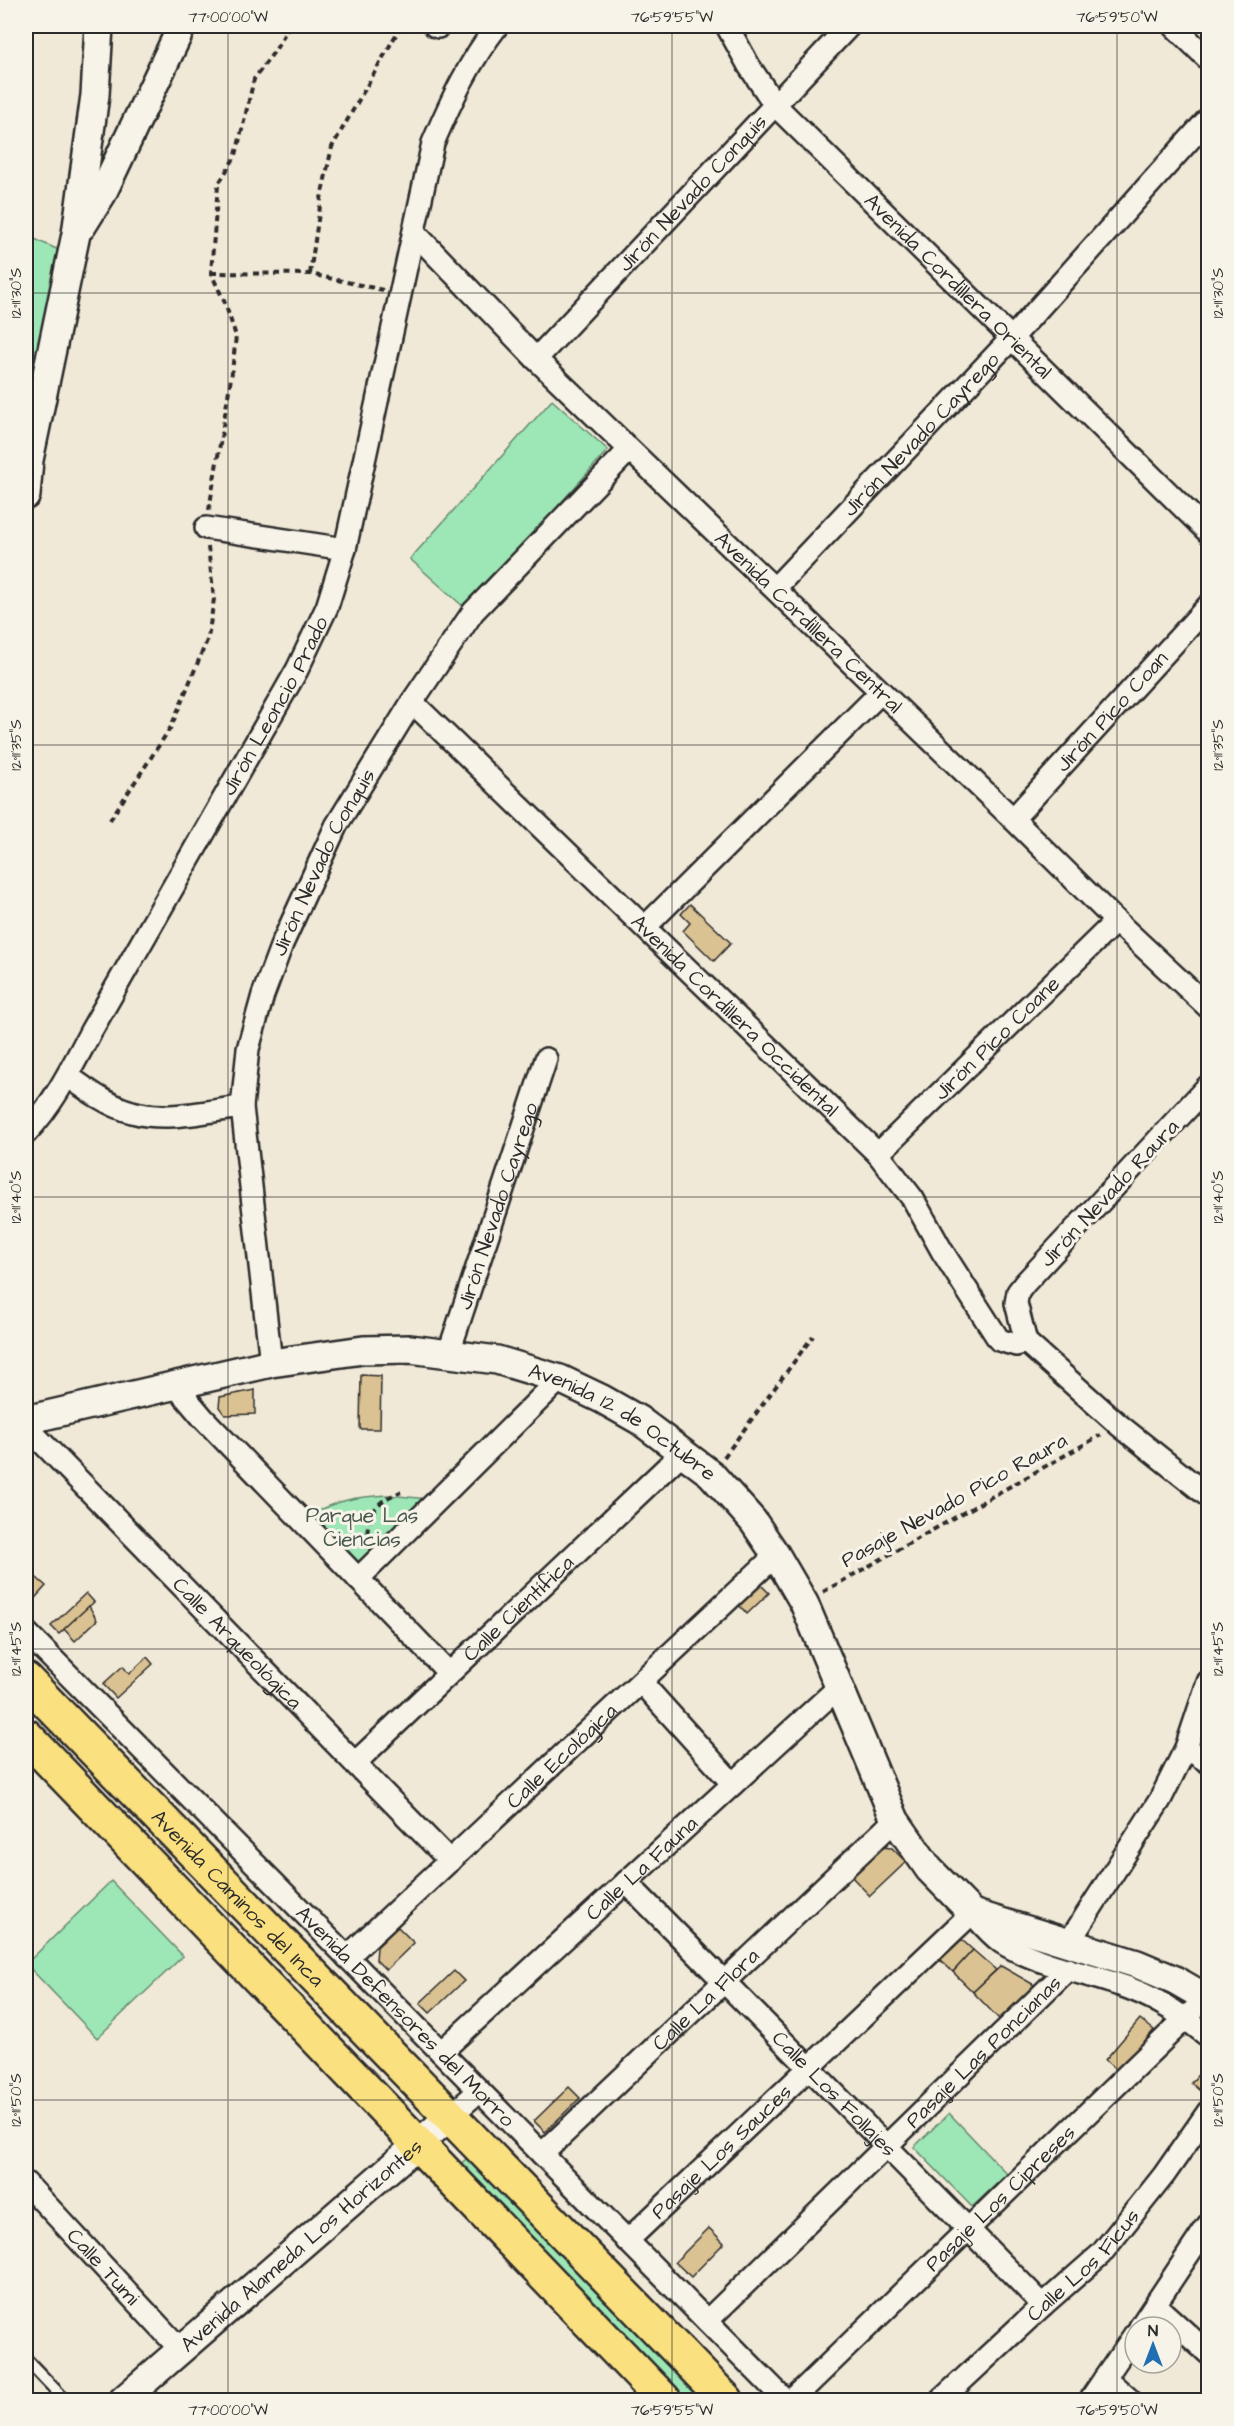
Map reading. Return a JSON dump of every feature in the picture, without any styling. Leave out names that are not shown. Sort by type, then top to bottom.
[{"type":"main road","name":"Avenida Caminos del Inca","points":[[26,1680],[726,2400]]},
{"type":"main road","name":"Avenida Caminos del Inca","points":[[26,1736],[418,2145],[652,2396]]},
{"type":"street","points":[[26,495],[29,460],[76,234],[95,96],[99,26]]},
{"type":"street","points":[[76,234],[102,194],[182,26]]},
{"type":"street","name":"Jirón Leoncio Prado","points":[[26,1134],[41,1118],[68,1076],[91,1031],[297,670],[327,607],[345,549],[434,143],[458,87],[480,47],[497,26]]},
{"type":"street","name":"Avenida Cordillera Oriental","points":[[727,26],[749,66],[775,105],[1209,532]]},
{"type":"street","name":"Jirón Nevado Conquis","points":[[536,359],[849,26]]},
{"type":"street","points":[[1174,26],[1209,59]]},
{"type":"street","name":"Jirón Nevado Cayrego","points":[[775,588],[1011,339],[1209,119]]},
{"type":"street","name":"Avenida Cordillera Central","points":[[414,232],[536,359],[629,450],[775,588],[1116,921],[1209,1007]]},
{"type":"street","name":"Jirón Nevado Conquis","points":[[271,1364],[242,1107],[248,1048],[262,995],[282,944],[336,826],[412,702],[473,612],[629,450]]},
{"type":"street","points":[[206,528],[345,549]]},
{"type":"street","name":"Jirón Pico Coan","points":[[1013,819],[1209,606]]},
{"type":"street","points":[[645,927],[881,692]]},
{"type":"street","name":"Avenida Cordillera Occidental","points":[[412,702],[878,1154],[913,1199],[942,1251],[999,1340],[1016,1345],[1026,1342]]},
{"type":"street","name":"Jirón Pico Coane","points":[[878,1154],[1116,921]]},
{"type":"street","name":"Jirón Nevado Cayrego","points":[[448,1352],[546,1059]]},
{"type":"street","points":[[68,1076],[93,1094],[131,1112],[151,1115],[175,1114],[242,1107]]},
{"type":"street","name":"Jirón Nevado Raura","points":[[1026,1342],[1016,1303],[1018,1292],[1209,1086]]},
{"type":"street","points":[[1026,1342],[1119,1425],[1209,1496]]},
{"type":"street","name":"Avenida 12 de Octubre","points":[[26,1420],[271,1364],[363,1350],[410,1349],[497,1360],[560,1379],[639,1420],[711,1474],[753,1521],[776,1555],[804,1603],[895,1820],[929,1869],[989,1933],[1002,1942],[1165,2004],[1209,2036]]},
{"type":"street","points":[[358,1579],[560,1379]]},
{"type":"street","points":[[175,1385],[449,1673]]},
{"type":"street","name":"Calle Arqueológica","points":[[26,1426],[450,1861]]},
{"type":"street","name":"Calle Científica","points":[[355,1763],[683,1452]]},
{"type":"street","name":"Calle Ecológica","points":[[347,1957],[776,1555]]},
{"type":"street","name":"Avenida Defensores del Morro","points":[[26,1632],[627,2241],[712,2317],[785,2400]]},
{"type":"street","points":[[640,1682],[733,1784]]},
{"type":"street","points":[[1069,1942],[1160,1800],[1186,1748],[1209,1682]]},
{"type":"street","name":"Calle La Fauna","points":[[441,2052],[840,1686]]},
{"type":"street","points":[[1186,1748],[1209,1762]]},
{"type":"street","name":"Calle La Flora","points":[[542,2154],[895,1820]]},
{"type":"street","name":"Calle Los Follajes","points":[[626,1882],[1042,2305]]},
{"type":"street","name":"Avenida 12 de Octubre","points":[[972,1913],[1147,1968],[1175,1980],[1208,1999]]},
{"type":"street","name":"Pasaje Los Sauces","points":[[627,2241],[972,1913]]},
{"type":"street","name":"Pasaje Las Poncianas","points":[[712,2317],[1068,1969]]},
{"type":"street","name":"Pasaje Los Cipreses","points":[[792,2400],[1208,1999]]},
{"type":"street","name":"Avenida Alameda Los Horizontes","points":[[123,2400],[479,2091]]},
{"type":"street","name":"Calle Los Ficus","points":[[941,2400],[1042,2305],[1101,2254],[1164,2175],[1209,2112]]},
{"type":"street","name":"Calle Tumi","points":[[26,2182],[182,2351]]},
{"type":"street","points":[[1148,2315],[1209,2225]]},
{"type":"street","points":[[1155,2305],[1209,2353]]},
{"type":"street","points":[[1090,2400],[1123,2352]]},
{"type":"street","points":[[1105,2378],[1130,2400]]},
{"type":"lane","points":[[26,2359],[65,2400]]},
{"type":"path","points":[[110,820],[171,727],[208,638],[214,599],[206,528],[236,336],[225,303],[211,273],[218,185],[236,155],[254,79],[276,49],[289,26]]},
{"type":"path","points":[[310,274],[322,193],[332,147],[401,26]]},
{"type":"path","points":[[211,273],[310,274],[401,293]]},
{"type":"path","points":[[711,1474],[813,1336]]},
{"type":"path","name":"Pasaje Nevado Pico Raura","points":[[804,1603],[1119,1425]]},
{"type":"path","points":[[375,1561],[368,1536],[370,1515],[376,1505],[387,1497],[401,1492]]},
{"type":"green space","points":[[26,235],[63,252],[33,406],[26,404]]},
{"type":"green space","points":[[552,400],[608,450],[466,609],[410,559]]},
{"type":"green space","name":"Parque Las Ciencias","points":[[388,1495],[429,1499],[357,1565],[311,1515],[330,1505],[348,1500]]},
{"type":"green space","points":[[111,1881],[183,1956],[97,2038],[26,1964]]},
{"type":"green space","points":[[949,2113],[1007,2174],[972,2207],[914,2147]]},
{"type":"green space","points":[[474,2152],[715,2400],[682,2400],[457,2167]]},
{"type":"building","points":[[690,904],[731,943],[714,961],[683,931],[690,923],[681,914]]},
{"type":"building","points":[[361,1375],[381,1376],[380,1429],[360,1429]]},
{"type":"building","points":[[255,1390],[255,1414],[225,1415],[219,1407],[220,1397]]},
{"type":"building","points":[[30,1572],[46,1586],[26,1608],[26,1577]]},
{"type":"building","points":[[761,1585],[769,1593],[747,1614],[739,1605]]},
{"type":"building","points":[[86,1593],[94,1602],[59,1634],[51,1626]]},
{"type":"building","points":[[89,1606],[97,1620],[75,1641],[64,1629]]},
{"type":"building","points":[[147,1657],[153,1664],[116,1698],[103,1684],[123,1666],[129,1674]]},
{"type":"building","points":[[879,1847],[892,1848],[906,1862],[870,1896],[850,1875]]},
{"type":"building","points":[[398,1927],[414,1943],[386,1970],[376,1960],[377,1947]]},
{"type":"building","points":[[951,1940],[962,1940],[973,1950],[953,1972],[936,1956]]},
{"type":"building","points":[[973,1950],[996,1970],[973,1992],[953,1972]]},
{"type":"building","points":[[1001,1966],[1036,1986],[999,2019],[973,1992]]},
{"type":"building","points":[[454,1971],[464,1981],[430,2013],[420,2003]]},
{"type":"building","points":[[1140,2019],[1154,2030],[1119,2072],[1105,2060]]},
{"type":"building","points":[[1208,2063],[1208,2094],[1206,2096],[1191,2083]]},
{"type":"building","points":[[569,2087],[580,2098],[545,2132],[534,2121]]},
{"type":"building","points":[[709,2228],[724,2243],[691,2277],[675,2262]]}]
